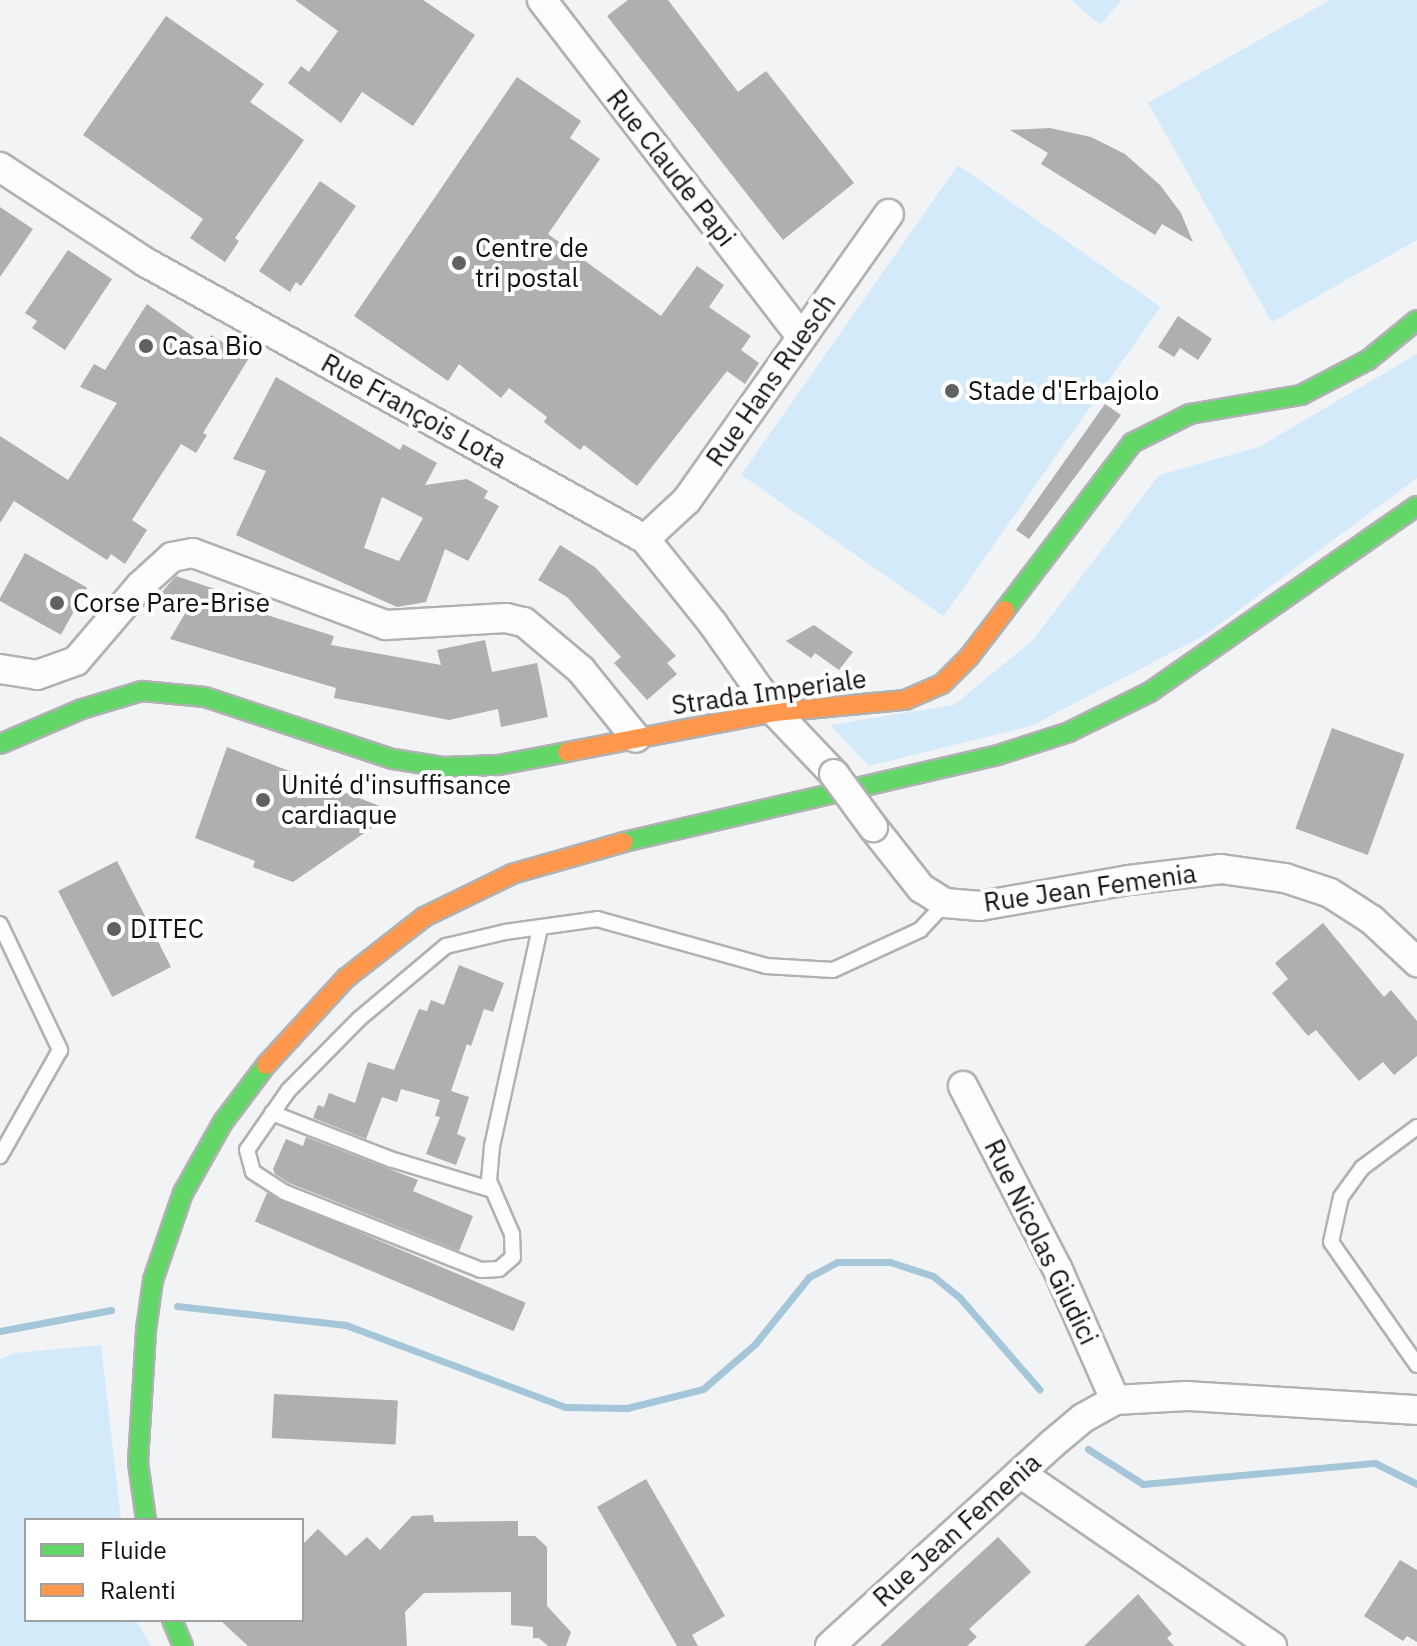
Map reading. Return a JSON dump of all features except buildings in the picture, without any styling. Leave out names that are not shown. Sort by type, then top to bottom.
[{"type":"street","name":"Rue Claude Papi","points":[[542,0],[801,336]]},
{"type":"street","name":"Rue François Lota","points":[[0,167],[145,262],[645,539],[713,624],[775,712]]},
{"type":"street","name":"Rue Hans Ruesch","points":[[645,539],[687,500],[889,214]]},
{"type":"street","name":"Strada Imperiale","points":[[0,744],[82,709],[142,691],[205,697],[393,759],[444,767],[499,765],[775,712],[905,700],[942,684],[969,657],[1132,443],[1190,414],[1301,395],[1368,360],[1417,320]]},
{"type":"street","points":[[146,1518],[138,1462],[146,1330],[153,1280],[183,1193],[223,1122],[273,1055],[346,978],[424,917],[512,874],[633,839],[970,762],[1069,732],[1150,692],[1417,506]]},
{"type":"street","points":[[0,669],[37,675],[76,661],[140,586],[172,557],[193,553],[386,625],[506,618],[524,622],[581,670],[636,738]]},
{"type":"street","name":"Rue Jean Femenia","points":[[775,712],[834,774],[921,888],[945,903],[980,906],[1129,880],[1221,869],[1285,878],[1330,893],[1372,920],[1417,962]]},
{"type":"street","name":"Rue Nicolas Giudici","points":[[963,1086],[1058,1270],[1115,1400]]},
{"type":"street","name":"Rue Jean Femenia","points":[[830,1646],[1083,1418],[1115,1400],[1187,1396],[1417,1410]]},
{"type":"street","points":[[1020,1473],[1272,1646]]},
{"type":"street","points":[[173,1622],[183,1646]]},
{"type":"lane","points":[[540,928],[492,1146],[489,1181],[512,1234],[513,1257],[499,1269],[481,1270],[284,1192],[253,1172],[247,1150],[288,1091],[359,1019],[446,946],[540,928],[597,919],[766,966],[833,970],[920,930],[945,903]]},
{"type":"lane","points":[[0,924],[60,1050],[0,1156]]},
{"type":"lane","points":[[272,1113],[390,1159],[493,1190]]},
{"type":"lane","points":[[1417,1127],[1362,1168],[1341,1197],[1331,1242],[1417,1365]]},
{"type":"shaded area","points":[[1071,0],[1122,0],[1100,25]]},
{"type":"shaded area","points":[[1330,0],[1417,0],[1417,240],[1272,322],[1148,103]]},
{"type":"shaded area","name":"Stade d'Erbajolo","points":[[958,165],[1160,307],[944,616],[741,475]]},
{"type":"shaded area","points":[[1417,354],[1417,478],[1205,635],[1031,726],[869,766],[830,725],[954,705],[1033,640],[1159,475],[1259,447]]},
{"type":"shaded area","points":[[101,1345],[121,1518],[24,1518],[24,1622],[137,1622],[151,1646],[0,1646],[0,1359],[15,1353]]},
{"type":"waterway","points":[[177,1306],[346,1325],[565,1407],[627,1408],[703,1389],[755,1344],[809,1277],[837,1262],[890,1262],[933,1276],[960,1298],[1039,1389]]},
{"type":"waterway","points":[[0,1331],[111,1310]]},
{"type":"waterway","points":[[1088,1449],[1143,1484],[1375,1463],[1417,1484]]},
{"type":"traffic: fast","points":[[1005,610],[1132,443],[1190,414],[1301,395],[1368,360],[1417,320]]},
{"type":"traffic: fast","points":[[624,842],[998,755],[1069,732],[1150,692],[1417,506]]},
{"type":"traffic: fast","points":[[0,744],[82,709],[142,691],[205,697],[393,759],[444,767],[499,765],[567,752]]},
{"type":"traffic: fast","points":[[146,1518],[138,1462],[146,1330],[153,1280],[183,1193],[223,1122],[266,1065]]},
{"type":"traffic: fast","points":[[173,1622],[183,1646]]},
{"type":"traffic: slow","points":[[567,752],[775,712],[905,700],[942,684],[969,657],[1005,610]]},
{"type":"traffic: slow","points":[[266,1065],[346,978],[424,917],[512,874],[624,842]]},
{"type":"place","name":"Centre de tri postal","points":[[459,263]]},
{"type":"place","name":"Casa Bio","points":[[146,346]]},
{"type":"place","name":"Stade d'Erbajolo","points":[[952,391]]},
{"type":"place","name":"Corse Pare-Brise","points":[[57,603]]},
{"type":"place","name":"Unité d'insuffisance cardiaque","points":[[263,800]]},
{"type":"place","name":"DITEC","points":[[114,929]]}]
